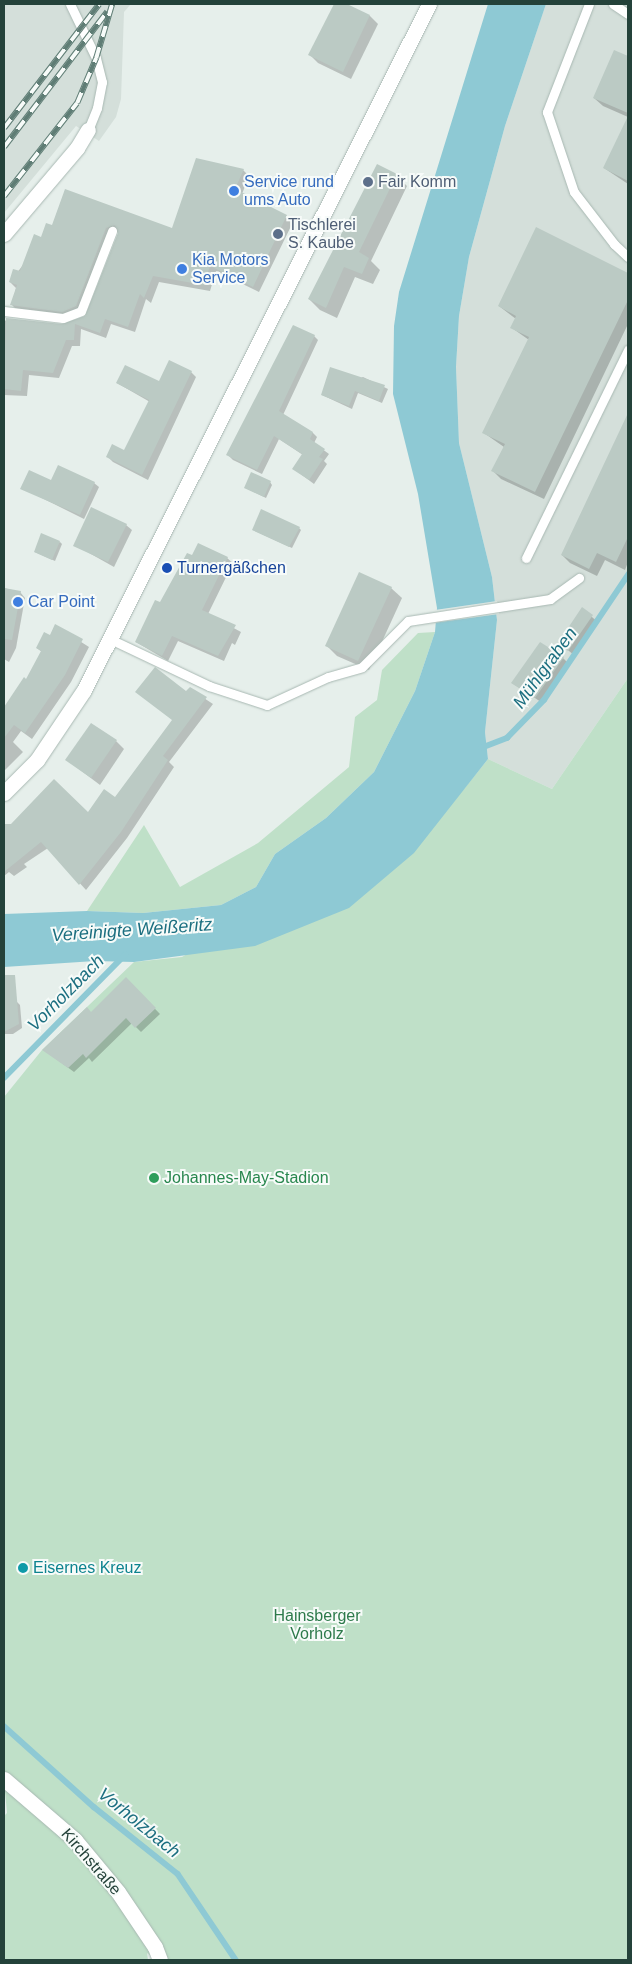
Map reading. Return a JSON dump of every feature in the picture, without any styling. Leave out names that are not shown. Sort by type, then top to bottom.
[{"type":"main road","points":[[4,793],[44,751],[84,690],[429,4]]},
{"type":"main road","points":[[4,234],[77,148],[88,130]]},
{"type":"main road","name":"Kirchstraße","points":[[4,1779],[75,1840],[118,1892],[155,1946],[160,1960]]},
{"type":"lane","points":[[70,4],[96,58],[102,82],[97,108],[88,130]]},
{"type":"lane","points":[[589,4],[548,112],[574,192],[614,244],[628,257]]},
{"type":"lane","points":[[613,4],[628,14]]},
{"type":"lane","points":[[4,311],[63,318],[80,310],[112,231]]},
{"type":"lane","points":[[526,558],[628,350]]},
{"type":"lane","points":[[110,639],[209,686],[267,705],[328,677],[362,667],[408,621],[550,599],[579,578]]},
{"type":"shaded area","points":[[4,4],[131,4],[124,12],[121,99],[116,117],[99,141],[76,126],[4,213]]},
{"type":"shaded area","points":[[546,4],[628,4],[628,678],[552,789],[488,759],[485,732],[497,620],[492,577],[459,443],[456,367],[459,316],[469,257],[505,126]]},
{"type":"green space","points":[[435,632],[415,691],[374,772],[326,818],[275,854],[256,887],[221,905],[143,913],[87,911],[144,825],[180,887],[258,843],[349,767],[355,717],[377,700],[382,670],[418,633]]},
{"type":"green space","name":"Hainsberger Vorholz","points":[[628,678],[628,1960],[157,1960],[147,1953],[148,1960],[4,1960],[4,1816],[7,1813],[4,1781],[4,1097],[42,1050],[134,962],[182,957],[464,789],[488,759],[552,789]]},
{"type":"water","name":"Vereinigte Weißeritz","points":[[488,4],[546,4],[505,126],[469,257],[459,316],[456,367],[459,443],[492,577],[497,620],[485,732],[488,759],[414,853],[349,908],[255,946],[134,962],[95,961],[4,967],[4,914],[87,911],[143,913],[221,905],[256,887],[275,854],[326,818],[374,772],[415,691],[435,632],[437,608],[418,494],[393,394],[394,326],[399,292]]},
{"type":"pier","points":[[497,601],[499,614],[433,623],[435,610]]},
{"type":"building","points":[[334,4],[347,4],[370,15],[343,72],[308,55]]},
{"type":"building","points":[[614,50],[628,56],[628,113],[593,98]]},
{"type":"building","points":[[628,116],[628,181],[603,168]]},
{"type":"building","points":[[196,158],[244,169],[235,189],[287,215],[253,287],[210,266],[204,285],[153,276],[144,298],[140,294],[128,327],[105,319],[100,333],[75,324],[74,340],[66,340],[53,373],[23,370],[21,391],[4,389],[6,318],[62,324],[85,316],[118,233],[115,225],[106,228],[76,306],[62,312],[10,305],[17,285],[9,282],[13,269],[20,271],[34,234],[41,237],[46,223],[52,225],[65,189],[172,228]]},
{"type":"building","points":[[377,164],[397,174],[359,252],[369,258],[362,274],[344,267],[326,308],[308,299]]},
{"type":"building","points":[[536,227],[628,273],[628,300],[535,492],[491,471],[505,444],[482,433],[529,337],[510,328],[516,316],[498,306]]},
{"type":"building","points":[[293,325],[315,335],[279,411],[313,432],[310,439],[325,449],[319,457],[323,459],[309,480],[292,469],[302,454],[274,436],[257,470],[226,455]]},
{"type":"building","points":[[169,360],[192,371],[142,475],[106,457],[112,444],[124,450],[149,400],[116,383],[125,365],[159,381]]},
{"type":"building","points":[[330,367],[385,385],[379,401],[355,391],[349,406],[321,395]]},
{"type":"building","points":[[628,413],[628,537],[616,562],[597,553],[589,569],[561,555]]},
{"type":"building","points":[[58,465],[95,482],[80,515],[20,489],[29,470],[51,480]]},
{"type":"building","points":[[251,472],[271,481],[264,497],[244,488]]},
{"type":"building","points":[[91,507],[127,524],[108,562],[73,546]]},
{"type":"building","points":[[261,509],[300,527],[289,547],[252,530]]},
{"type":"building","points":[[41,533],[60,541],[52,560],[34,552]]},
{"type":"building","points":[[198,543],[228,557],[202,610],[236,625],[218,656],[172,636],[162,656],[135,642],[155,600],[160,602],[187,553],[192,555]]},
{"type":"building","points":[[359,572],[392,587],[358,661],[325,646]]},
{"type":"building","points":[[4,588],[21,591],[12,640],[4,639]]},
{"type":"building","points":[[582,607],[593,615],[568,651],[558,643]]},
{"type":"building","points":[[55,624],[83,639],[65,675],[25,733],[14,725],[4,738],[4,707],[24,677],[26,679],[41,651],[36,648],[44,632],[50,635]]},
{"type":"building","points":[[540,642],[564,657],[535,698],[511,683]]},
{"type":"building","points":[[155,667],[186,691],[190,687],[207,697],[163,756],[168,760],[121,832],[79,885],[41,842],[4,872],[4,824],[11,824],[54,779],[88,812],[104,789],[115,797],[172,720],[135,692]]},
{"type":"building","points":[[91,723],[117,740],[91,778],[65,760]]},
{"type":"building","points":[[4,975],[15,975],[19,1024],[4,1032]]},
{"type":"building","points":[[126,977],[156,1008],[135,1028],[126,1018],[86,1058],[83,1054],[68,1068],[42,1050],[87,1007],[91,1012]]},
{"type":"waterway","name":"Mühlgraben","points":[[481,748],[507,738],[544,700],[628,575]]},
{"type":"waterway","name":"Vorholzbach","points":[[4,1078],[125,955]]},
{"type":"waterway","name":"Vorholzbach","points":[[4,1726],[94,1807],[178,1874],[236,1960]]},
{"type":"railway","points":[[4,128],[99,4]]},
{"type":"railway","points":[[4,196],[77,103],[96,58],[112,4]]},
{"type":"railway","points":[[4,147],[107,12]]},
{"type":"place","name":"Fair Komm","points":[[368,182]]},
{"type":"place","name":"Service rund ums Auto","points":[[234,191]]},
{"type":"place","name":"Tischlerei S. Kaube","points":[[278,234]]},
{"type":"place","name":"Kia Motors Service","points":[[182,269]]},
{"type":"place","name":"Turnergäßchen","points":[[167,568]]},
{"type":"place","name":"Car Point","points":[[18,602]]},
{"type":"place","name":"Johannes-May-Stadion","points":[[154,1178]]},
{"type":"place","name":"Eisernes Kreuz","points":[[23,1568]]}]
